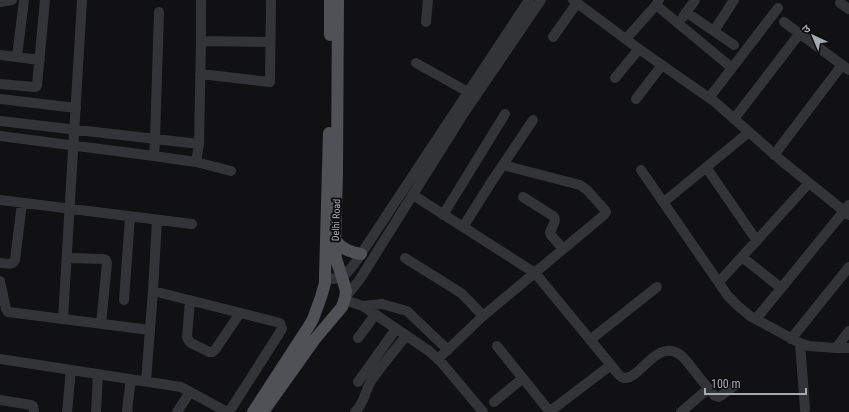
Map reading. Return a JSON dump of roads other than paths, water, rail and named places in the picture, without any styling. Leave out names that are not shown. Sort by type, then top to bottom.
[{"type":"main road","points":[[253,412],[309,326],[323,290],[325,277],[329,133],[330,0]]},
{"type":"main road","name":"Delhi Road","points":[[338,0],[335,240],[336,259],[346,291],[345,299]]},
{"type":"main road","points":[[335,240],[343,248],[361,254]]},
{"type":"main road","points":[[263,412],[315,340],[342,307],[345,299]]},
{"type":"main road","points":[[314,315],[329,323]]},
{"type":"street","points":[[0,2],[12,0]]},
{"type":"street","points":[[17,57],[24,0]]},
{"type":"street","points":[[0,84],[36,87],[40,60],[45,0]]},
{"type":"street","points":[[63,319],[82,0]]},
{"type":"street","points":[[196,162],[198,144],[201,0]]},
{"type":"street","points":[[200,74],[270,82],[271,0]]},
{"type":"street","points":[[426,22],[428,0]]},
{"type":"street","points":[[325,277],[331,279],[342,277],[348,272],[528,0]]},
{"type":"street","points":[[483,412],[438,359],[429,351],[363,306],[345,299],[360,279],[462,116],[541,0]]},
{"type":"street","points":[[678,24],[694,0]]},
{"type":"street","points":[[714,31],[734,0]]},
{"type":"street","points":[[553,37],[575,2],[709,98],[774,155],[809,183],[847,210],[756,319]]},
{"type":"street","points":[[626,40],[658,2],[678,24],[732,68]]},
{"type":"street","points":[[840,3],[849,9]]},
{"type":"street","points":[[709,98],[778,8]]},
{"type":"street","points":[[154,156],[159,12]]},
{"type":"street","points":[[686,12],[734,45]]},
{"type":"street","points":[[774,155],[845,68],[784,22]]},
{"type":"street","points":[[734,119],[800,33]]},
{"type":"street","points":[[201,41],[270,42]]},
{"type":"street","points":[[615,78],[639,49]]},
{"type":"street","points":[[0,55],[40,60]]},
{"type":"street","points":[[416,63],[468,92]]},
{"type":"street","points":[[636,99],[662,65]]},
{"type":"street","points":[[0,100],[76,108]]},
{"type":"street","points":[[443,215],[505,114]]},
{"type":"street","points":[[463,227],[502,165],[533,120]]},
{"type":"street","points":[[0,121],[198,144]]},
{"type":"street","points":[[664,202],[749,132]]},
{"type":"street","points":[[0,136],[196,162],[231,171]]},
{"type":"street","points":[[438,359],[483,316],[606,212],[587,190],[580,185],[502,165]]},
{"type":"street","points":[[706,167],[757,241]]},
{"type":"street","points":[[641,170],[728,296],[738,306],[750,316],[795,341],[809,346],[849,348]]},
{"type":"street","points":[[719,282],[809,183]]},
{"type":"street","points":[[413,195],[535,273],[611,365],[624,378],[634,374],[658,354],[664,352],[675,352],[682,357],[717,397],[733,387]]},
{"type":"street","points":[[523,197],[555,218],[550,233],[563,249]]},
{"type":"street","points":[[0,200],[192,224]]},
{"type":"street","points":[[0,263],[12,264],[15,260],[22,203]]},
{"type":"street","points":[[124,300],[130,217]]},
{"type":"street","points":[[146,381],[153,291],[156,220]]},
{"type":"street","points":[[742,256],[781,288]]},
{"type":"street","points":[[67,258],[106,260],[107,263],[101,324]]},
{"type":"street","points":[[405,258],[461,293],[483,316]]},
{"type":"street","points":[[805,409],[795,341],[849,267]]},
{"type":"street","points":[[0,281],[8,312],[150,330]]},
{"type":"street","points":[[590,340],[658,287]]},
{"type":"street","points":[[0,359],[182,387],[228,412],[282,328],[280,323],[153,291]]},
{"type":"street","points":[[190,300],[187,337],[191,343],[209,352],[215,350],[240,313]]},
{"type":"street","points":[[363,306],[382,304],[407,311],[448,350]]},
{"type":"street","points":[[358,338],[375,315]]},
{"type":"street","points":[[358,382],[396,329]]},
{"type":"street","points":[[836,348],[849,331]]},
{"type":"street","points":[[356,412],[362,403],[370,383],[406,336]]},
{"type":"street","points":[[497,346],[550,412],[611,365]]},
{"type":"street","points":[[67,412],[71,370]]},
{"type":"street","points":[[96,412],[98,374]]},
{"type":"street","points":[[494,402],[523,378]]},
{"type":"street","points":[[128,412],[127,410],[132,379]]},
{"type":"street","points":[[681,412],[709,388]]},
{"type":"street","points":[[177,412],[190,392]]},
{"type":"street","points":[[0,400],[31,405],[33,406],[34,412]]}]
